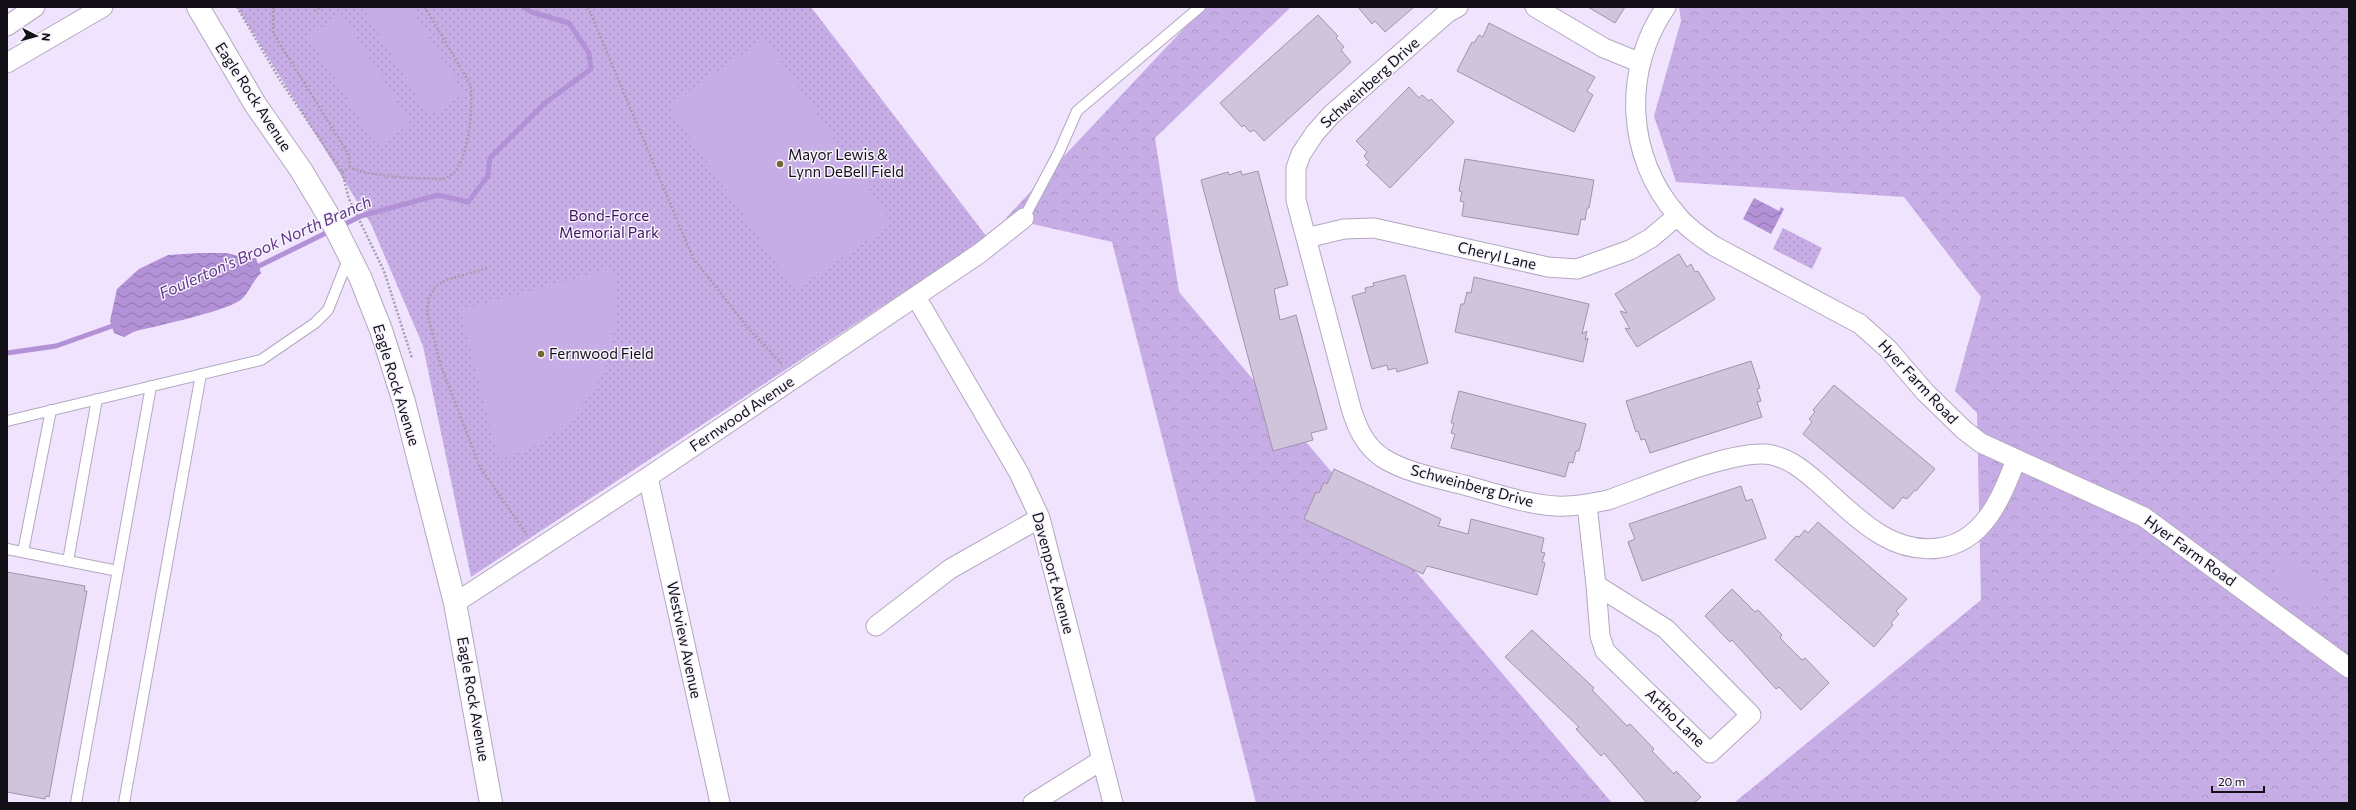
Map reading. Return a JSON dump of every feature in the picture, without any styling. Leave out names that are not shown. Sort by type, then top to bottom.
[{"type":"main road","name":"Eagle Rock Avenue","points":[[198,7],[255,104],[301,170],[341,240],[381,330],[404,402],[455,604],[492,803]]},
{"type":"street","points":[[7,26],[36,7]]},
{"type":"street","points":[[7,63],[103,7]]},
{"type":"street","name":"Schweinberg Drive","points":[[1458,7],[1447,13],[1331,115],[1307,144],[1296,168],[1296,200],[1354,418],[1362,437],[1382,458],[1412,471],[1522,500],[1556,506],[1587,505],[1733,457],[1760,453],[1787,460],[1802,469],[1878,534],[1894,542],[1926,550],[1945,547],[1963,541],[1974,534],[1990,515],[2016,460]]},
{"type":"street","points":[[1535,7],[1604,48],[1641,63]]},
{"type":"street","name":"Hyer Farm Road","points":[[1666,7],[1653,28],[1641,63],[1635,101],[1641,147],[1654,180],[1677,216],[1696,234],[1714,246],[1860,324],[1888,349],[1925,392],[1964,430],[1982,443],[2016,460],[2144,517],[2349,668]]},
{"type":"street","name":"Cheryl Lane","points":[[1306,238],[1344,229],[1374,228],[1548,268],[1577,268],[1642,244],[1677,216]]},
{"type":"street","name":"Fernwood Avenue","points":[[455,604],[648,477],[916,297],[980,253],[1024,218]]},
{"type":"street","name":"Davenport Avenue","points":[[916,297],[1020,473],[1040,518],[1113,803]]},
{"type":"street","name":"Westview Avenue","points":[[648,477],[720,803]]},
{"type":"street","name":"Artho Lane","points":[[1587,505],[1600,636],[1605,651],[1710,753],[1751,715],[1666,629],[1596,585]]},
{"type":"street","points":[[876,626],[950,569],[1040,518]]},
{"type":"street","points":[[1033,803],[1102,760]]},
{"type":"lane","points":[[1024,218],[1059,152],[1077,111],[1200,7]]},
{"type":"lane","points":[[7,420],[261,360],[315,323],[328,310],[341,240]]},
{"type":"lane","points":[[124,803],[201,374]]},
{"type":"lane","points":[[76,803],[151,386]]},
{"type":"lane","points":[[68,561],[97,399]]},
{"type":"lane","points":[[23,552],[51,410]]},
{"type":"lane","points":[[7,549],[118,571]]},
{"type":"path","points":[[236,7],[280,80],[342,172],[353,207],[361,226],[384,271],[414,365]]},
{"type":"path","points":[[273,7],[273,33],[349,155],[350,167]]},
{"type":"path","points":[[314,11],[321,7]]},
{"type":"path","points":[[350,167],[356,171],[388,176],[437,179],[444,179],[452,175],[459,167],[472,111],[470,84],[425,7]]},
{"type":"path","points":[[588,7],[693,258],[748,328],[785,368]]},
{"type":"path","points":[[342,172],[350,167]]},
{"type":"path","points":[[487,268],[446,280],[435,287],[429,298],[427,312],[442,366],[480,467],[529,539]]},
{"type":"green space","name":"Bond-Force Memorial Park","points":[[237,7],[811,7],[987,237],[471,577],[423,346],[371,224]]},
{"type":"green space","points":[[362,7],[410,7],[464,94],[429,116]]},
{"type":"green space","points":[[1204,7],[1291,7],[1155,138],[1179,292],[1612,803],[1256,803],[1112,242],[1006,218]]},
{"type":"green space","points":[[1679,7],[2349,7],[2349,803],[1734,803],[1981,600],[1977,413],[1955,391],[1981,297],[1904,197],[1676,182],[1654,116],[1681,21]]},
{"type":"green space","points":[[342,14],[411,124],[377,146],[308,36]]},
{"type":"green space","name":"Mayor Lewis & Lynn DeBell Field","points":[[765,38],[892,223],[795,290],[668,106]]},
{"type":"green space","points":[[1783,228],[1822,248],[1812,269],[1773,249]]},
{"type":"green space","name":"Fernwood Field","points":[[613,268],[616,294],[615,319],[611,344],[604,367],[594,389],[580,409],[562,427],[536,445],[499,460],[460,310]]},
{"type":"green space","points":[[2287,554],[2332,586],[2315,609],[2271,576]]},
{"type":"water","points":[[1754,198],[1779,211],[1781,207],[1784,209],[1771,234],[1743,219]]},
{"type":"water","points":[[226,253],[247,258],[256,258],[261,273],[243,298],[223,308],[191,318],[133,332],[124,337],[114,333],[110,321],[117,289],[139,269],[168,255]]},
{"type":"building","points":[[1358,7],[1414,7],[1385,32],[1375,21],[1372,24]]},
{"type":"building","points":[[1588,7],[1625,7],[1615,23]]},
{"type":"building","points":[[1318,15],[1338,36],[1336,38],[1344,47],[1341,50],[1351,62],[1264,141],[1254,130],[1250,132],[1244,125],[1242,127],[1220,103]]},
{"type":"building","points":[[1489,23],[1595,77],[1587,91],[1593,95],[1574,132],[1457,71],[1472,42],[1474,43],[1479,35],[1483,37]]},
{"type":"building","points":[[1409,87],[1419,98],[1422,95],[1429,101],[1431,99],[1454,122],[1390,188],[1366,165],[1369,162],[1364,156],[1367,152],[1356,141]]},
{"type":"building","points":[[1465,159],[1594,180],[1589,208],[1587,208],[1585,220],[1581,219],[1578,235],[1462,216],[1464,202],[1460,201],[1462,192],[1459,191]]},
{"type":"building","points":[[1241,171],[1242,175],[1258,171],[1288,285],[1274,289],[1280,320],[1296,315],[1327,429],[1311,433],[1313,440],[1273,451],[1201,180],[1228,172],[1229,175]]},
{"type":"building","points":[[1679,254],[1687,267],[1691,264],[1695,272],[1698,271],[1715,299],[1637,347],[1625,328],[1630,329],[1620,311],[1627,313],[1615,294]]},
{"type":"building","points":[[1405,275],[1428,363],[1397,372],[1396,368],[1388,370],[1387,365],[1372,369],[1352,296],[1366,292],[1365,288],[1374,286],[1373,283]]},
{"type":"building","points":[[1474,277],[1589,304],[1582,334],[1587,331],[1585,340],[1588,338],[1583,362],[1455,332],[1461,304],[1464,304],[1467,292],[1471,293]]},
{"type":"building","points":[[1751,361],[1760,388],[1757,389],[1761,401],[1757,402],[1762,417],[1650,453],[1645,439],[1641,440],[1638,431],[1636,432],[1626,401]]},
{"type":"building","points":[[1834,385],[1935,469],[1916,491],[1915,490],[1907,499],[1903,497],[1893,509],[1803,434],[1812,422],[1809,419],[1815,412],[1813,410]]},
{"type":"building","points":[[1459,391],[1586,424],[1579,451],[1576,451],[1573,463],[1569,462],[1565,477],[1451,448],[1455,434],[1451,433],[1454,423],[1451,423]]},
{"type":"building","points":[[1334,469],[1441,519],[1438,526],[1468,534],[1471,519],[1544,538],[1541,552],[1545,553],[1542,562],[1545,563],[1537,595],[1427,566],[1423,574],[1304,519],[1316,492],[1319,493],[1324,482],[1327,484]]},
{"type":"building","points":[[1741,486],[1746,501],[1752,499],[1766,538],[1642,581],[1628,542],[1635,539],[1629,524]]},
{"type":"building","points":[[1818,522],[1907,599],[1896,611],[1899,614],[1891,623],[1893,625],[1874,647],[1775,560],[1796,536],[1799,537],[1805,530],[1808,533]]},
{"type":"building","points":[[7,572],[85,586],[84,591],[87,591],[49,797],[46,796],[45,799],[7,792]]},
{"type":"building","points":[[1732,589],[1755,612],[1758,610],[1782,635],[1780,638],[1802,660],[1805,658],[1829,683],[1801,710],[1779,687],[1776,689],[1732,640],[1730,642],[1705,616]]},
{"type":"building","points":[[1532,630],[1594,688],[1592,690],[1627,726],[1630,724],[1654,749],[1652,751],[1674,774],[1676,771],[1701,797],[1694,803],[1647,803],[1604,753],[1601,756],[1576,729],[1579,727],[1505,657]]},
{"type":"waterway","name":"Foulerton's Brook North Branch","points":[[341,226],[361,216],[438,195],[468,202],[488,176],[490,158],[545,103],[591,69],[589,53],[569,23],[531,12],[524,7]]},
{"type":"waterway","name":"Foulerton's Brook North Branch","points":[[253,269],[332,230]]},
{"type":"waterway","name":"Foulerton's Brook North Branch","points":[[7,353],[56,346],[118,324]]},
{"type":"place","name":"Mayor Lewis & Lynn DeBell Field","points":[[780,164]]},
{"type":"place","name":"Fernwood Field","points":[[541,354]]}]
